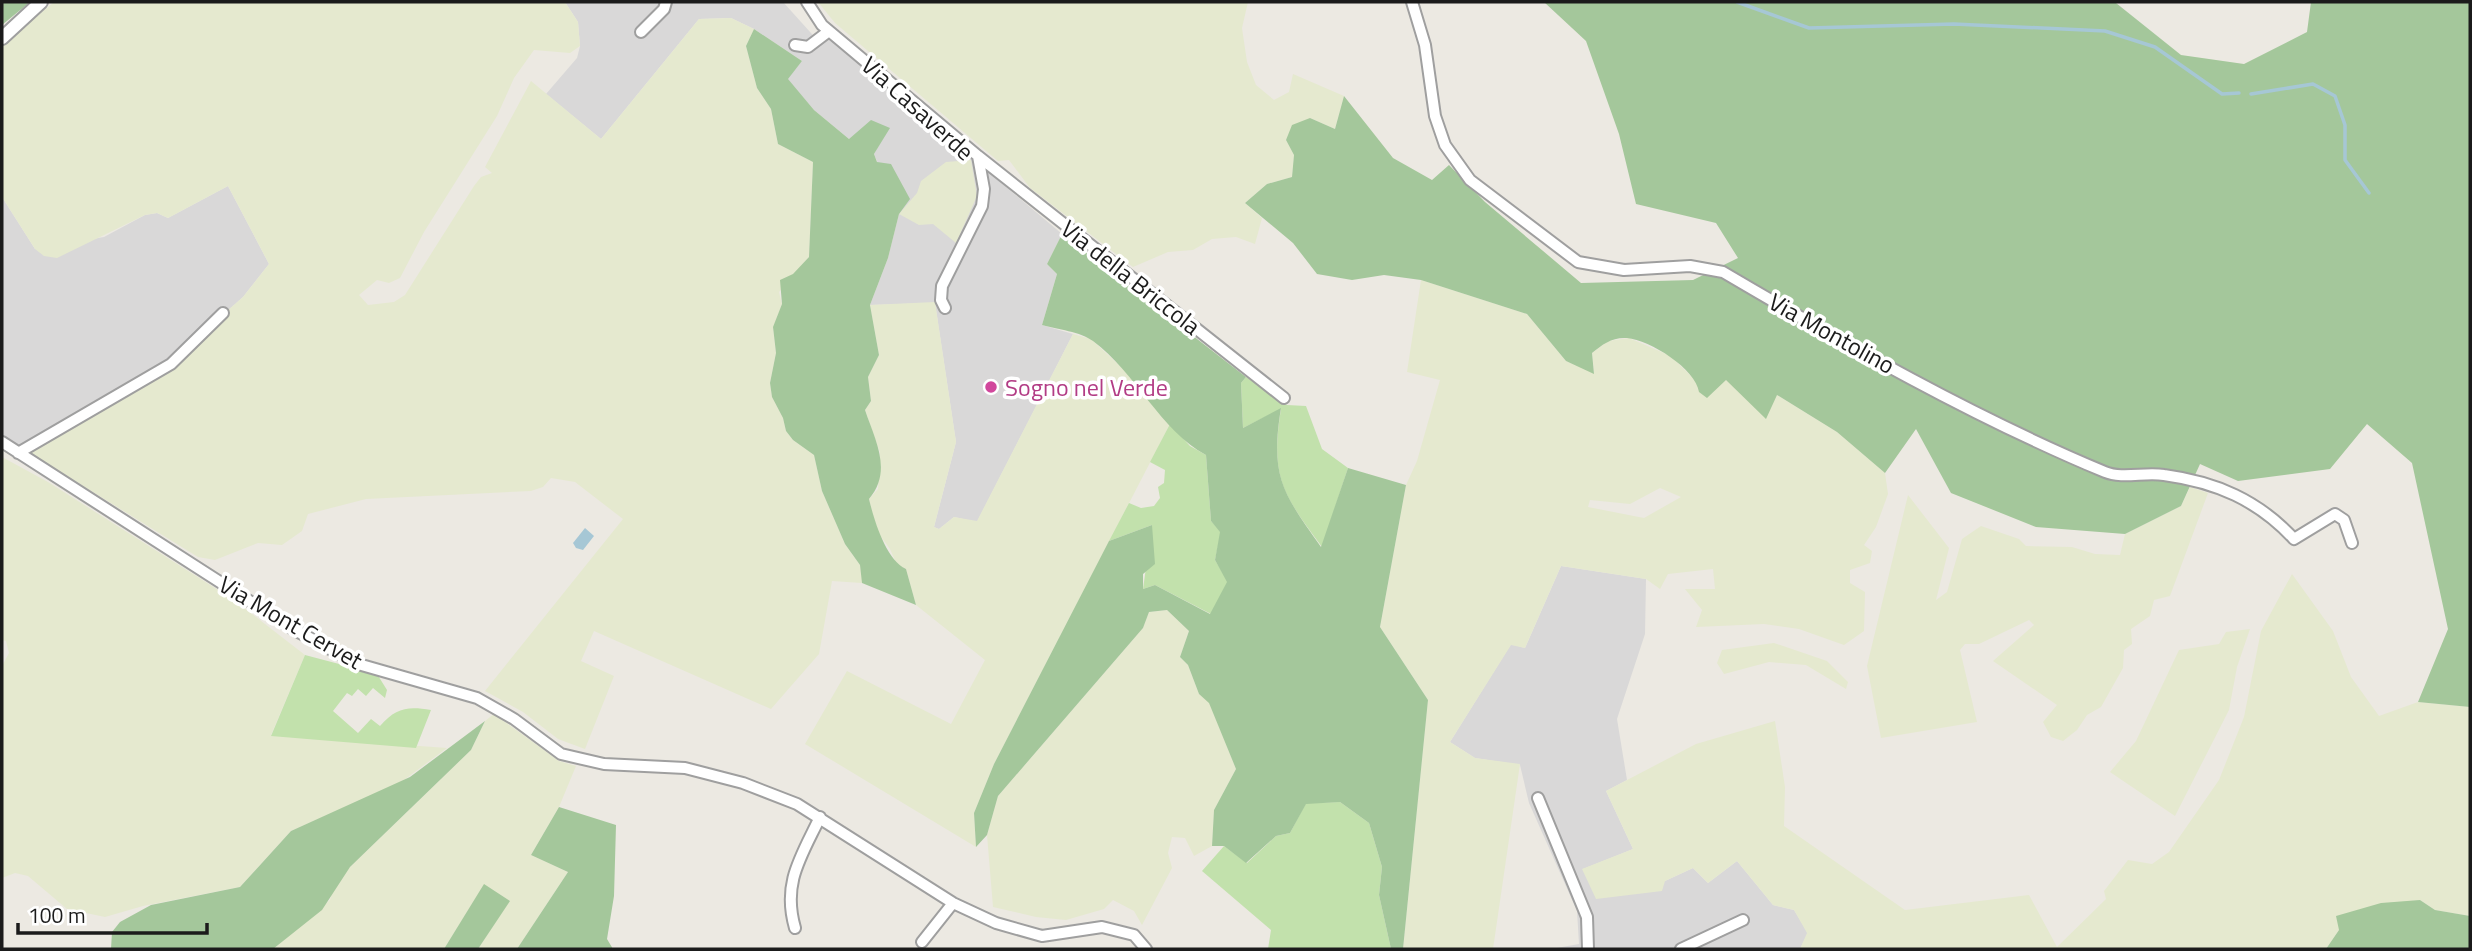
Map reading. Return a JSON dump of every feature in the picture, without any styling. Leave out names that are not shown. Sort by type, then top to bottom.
[{"type":"street","points":[[2,38],[41,2]]},
{"type":"street","points":[[641,32],[664,9],[666,2]]},
{"type":"street","name":"Via Casaverde","points":[[807,2],[829,31],[978,156],[984,189],[982,206],[942,286],[941,300],[945,307]]},
{"type":"street","name":"Via Montolino","points":[[1412,2],[1425,46],[1435,116],[1445,145],[1470,180],[1578,262],[1624,270],[1690,266],[1723,272],[1980,415],[2109,473],[2163,475],[2225,489],[2270,514],[2294,539],[2335,514],[2344,520],[2352,543]]},
{"type":"street","points":[[795,45],[808,47],[829,31]]},
{"type":"street","name":"Via della Briccola","points":[[978,156],[1284,398]]},
{"type":"street","points":[[18,453],[171,364],[223,313]]},
{"type":"street","name":"Via Mont Cervet","points":[[2,443],[293,629],[358,664],[477,698],[514,719],[561,754],[604,764],[685,768],[743,783],[797,804],[953,903],[996,923],[1042,936],[1102,927],[1134,935],[1146,949]]},
{"type":"street","points":[[1538,798],[1587,918],[1588,949]]},
{"type":"street","points":[[795,928],[788,905],[790,881],[820,817]]},
{"type":"street","points":[[922,942],[953,903]]},
{"type":"street","points":[[1682,949],[1743,920]]},
{"type":"shaded area","points":[[565,2],[783,2],[820,43],[829,38],[1062,234],[1047,264],[1057,274],[1042,325],[1073,334],[977,522],[954,517],[939,529],[934,527],[956,442],[935,303],[870,305],[888,258],[899,214],[874,154],[889,128],[849,139],[814,110],[787,79],[802,61],[754,29],[731,18],[699,19],[601,139],[546,94],[577,58],[580,46],[578,22]]},
{"type":"shaded area","points":[[228,186],[269,264],[243,297],[175,358],[20,447],[2,438],[2,197],[35,249],[104,237],[145,215],[157,213],[168,218]]},
{"type":"shaded area","points":[[1561,566],[1646,579],[1645,634],[1617,719],[1627,780],[1606,791],[1633,849],[1583,869],[1665,881],[1693,868],[1708,883],[1737,861],[1773,905],[1794,910],[1808,933],[1800,949],[1551,949],[1579,944],[1577,911],[1529,803],[1520,765],[1475,758],[1450,742],[1511,644],[1525,648]]},
{"type":"green space","points":[[2,2],[30,2],[2,25]]},
{"type":"green space","points":[[54,2],[565,2],[578,22],[580,46],[570,53],[534,50],[514,78],[497,116],[424,232],[400,278],[389,283],[377,280],[359,295],[368,305],[394,302],[405,295],[474,186],[481,177],[492,173],[485,167],[531,81],[601,139],[699,19],[731,18],[754,29],[746,46],[757,88],[771,109],[778,144],[813,162],[809,257],[779,292],[782,304],[773,328],[776,353],[770,383],[772,397],[783,418],[786,431],[793,440],[814,455],[822,491],[845,544],[860,565],[862,577],[862,583],[832,581],[819,654],[771,709],[594,631],[581,661],[614,676],[585,749],[558,739],[523,712],[485,691],[623,519],[575,482],[551,478],[543,487],[531,491],[366,499],[308,514],[302,531],[282,545],[258,543],[215,560],[198,557],[20,447],[163,367],[243,297],[269,264],[228,186],[168,218],[157,213],[145,215],[57,258],[44,256],[35,249],[2,197],[2,45]]},
{"type":"green space","points":[[818,2],[1248,2],[1242,28],[1247,62],[1256,85],[1274,100],[1289,92],[1293,74],[1344,96],[1335,129],[1310,118],[1286,140],[1294,155],[1292,177],[1267,184],[1245,203],[1262,218],[1255,244],[1236,237],[1212,239],[1193,250],[1168,252],[1133,267],[1030,188],[1009,160],[998,161],[835,23]]},
{"type":"green space","points":[[1544,2],[2116,3],[2181,55],[2244,64],[2307,32],[2311,2],[2470,2],[2470,707],[2418,702],[2448,629],[2412,463],[2367,424],[2330,469],[2238,481],[2200,464],[2181,506],[2125,534],[2036,527],[1951,493],[1916,429],[1885,473],[1837,432],[1777,395],[1766,419],[1726,380],[1707,398],[1699,392],[1690,374],[1681,365],[1659,350],[1637,340],[1617,339],[1592,353],[1594,374],[1566,361],[1527,314],[1421,280],[1384,275],[1352,280],[1317,274],[1293,243],[1245,203],[1267,184],[1292,177],[1294,155],[1286,140],[1292,125],[1310,118],[1335,129],[1344,96],[1393,158],[1432,180],[1449,165],[1485,202],[1581,283],[1693,280],[1738,258],[1716,223],[1636,204],[1619,134],[1586,41]]},
{"type":"green space","points":[[754,29],[802,61],[788,79],[814,110],[849,139],[871,120],[890,128],[874,154],[877,162],[891,164],[910,199],[899,214],[888,258],[870,305],[879,355],[868,377],[871,401],[865,410],[877,444],[881,466],[880,478],[869,499],[871,508],[892,557],[906,569],[916,605],[862,583],[860,565],[845,544],[822,491],[814,455],[793,440],[786,431],[783,418],[772,397],[770,383],[776,353],[773,327],[782,304],[780,280],[793,274],[809,257],[813,162],[778,144],[771,109],[757,88],[746,46]]},
{"type":"green space","points":[[971,160],[977,196],[956,243],[933,224],[919,225],[899,214],[917,193],[921,181],[946,162]]},
{"type":"green space","points":[[1062,234],[1246,377],[1241,383],[1243,428],[1281,408],[1277,451],[1282,482],[1297,512],[1321,547],[1348,468],[1406,485],[1380,627],[1428,700],[1403,949],[1391,949],[1379,895],[1382,867],[1369,823],[1340,802],[1306,804],[1290,833],[1276,836],[1246,863],[1224,846],[1212,846],[1214,810],[1236,769],[1209,703],[1199,694],[1188,665],[1180,657],[1189,631],[1167,610],[1149,612],[1143,628],[998,796],[987,835],[976,847],[974,813],[994,764],[1109,541],[1152,525],[1155,564],[1143,574],[1143,589],[1155,585],[1210,614],[1227,582],[1215,560],[1220,532],[1211,521],[1206,455],[1175,431],[1122,369],[1093,341],[1076,333],[1042,325],[1057,274],[1047,264]]},
{"type":"green space","points":[[1421,280],[1527,314],[1566,361],[1594,373],[1592,353],[1608,341],[1629,338],[1671,356],[1698,383],[1726,380],[1777,395],[1837,432],[1885,473],[1888,494],[1876,527],[1864,545],[1872,551],[1870,563],[1850,570],[1850,583],[1865,592],[1864,631],[1844,645],[1799,629],[1764,624],[1696,627],[1702,610],[1685,589],[1715,589],[1713,569],[1668,574],[1660,589],[1646,579],[1561,566],[1525,648],[1511,645],[1450,742],[1475,758],[1520,764],[1493,949],[1403,949],[1428,700],[1380,627],[1406,485],[1417,461],[1440,380],[1407,372]],"holes":[[[1660,488],[1681,497],[1644,518],[1588,507],[1590,500],[1630,504]]]},
{"type":"green space","points":[[935,302],[956,442],[934,527],[939,529],[954,517],[977,521],[1073,334],[1091,339],[1133,378],[1170,424],[994,764],[974,813],[976,847],[805,744],[847,671],[951,724],[985,660],[916,605],[906,569],[897,565],[890,549],[876,530],[869,499],[878,489],[880,453],[865,410],[871,401],[868,377],[879,355],[870,305]]},
{"type":"green space","points":[[1246,377],[1287,405],[1306,406],[1322,449],[1348,468],[1322,547],[1297,512],[1282,483],[1277,452],[1281,409],[1243,428],[1241,383]]},
{"type":"green space","points":[[1170,424],[1190,446],[1206,455],[1211,521],[1221,532],[1215,560],[1228,582],[1211,614],[1155,585],[1143,589],[1152,525],[1109,541],[1129,503],[1141,508],[1154,506],[1160,498],[1158,487],[1164,483],[1165,470],[1150,462]]},
{"type":"green space","points":[[2,457],[48,482],[234,600],[305,655],[271,735],[447,748],[400,783],[291,831],[240,887],[143,906],[105,917],[67,909],[28,876],[15,873],[2,878],[2,666],[9,653],[6,641],[2,640]]},
{"type":"green space","points":[[2190,487],[2208,493],[2170,596],[2154,600],[2150,616],[2131,629],[2132,644],[2124,650],[2123,668],[2101,707],[2087,715],[2077,730],[2063,741],[2051,737],[2043,722],[2057,705],[1993,661],[2034,625],[2029,620],[1979,644],[1965,644],[1960,650],[1977,722],[1881,738],[1867,666],[1908,495],[1949,548],[1936,600],[1947,592],[1962,539],[1981,526],[2019,539],[2026,546],[2072,547],[2095,554],[2120,555],[2125,534],[2181,506]]},
{"type":"green space","points":[[2292,574],[2333,631],[2351,677],[2379,716],[2418,702],[2470,707],[2470,916],[2435,910],[2420,900],[2339,930],[2326,949],[1800,949],[1807,933],[1794,910],[1773,905],[1737,861],[1708,883],[1693,868],[1665,881],[1662,891],[1596,899],[1582,869],[1633,849],[1606,791],[1696,744],[1775,721],[1785,787],[1784,826],[1905,910],[2029,895],[2057,947],[2106,899],[2104,891],[2128,860],[2152,864],[2169,852],[2219,780],[2244,717],[2261,631]]},
{"type":"green space","points":[[1167,610],[1189,631],[1180,657],[1188,665],[1199,694],[1209,702],[1236,769],[1214,810],[1212,846],[1194,856],[1185,838],[1172,837],[1168,853],[1172,868],[1142,925],[1134,911],[1113,900],[1104,909],[1066,920],[1036,917],[993,907],[987,835],[998,796],[1143,628],[1149,612]]},
{"type":"green space","points":[[2250,629],[2237,667],[2229,710],[2175,816],[2110,772],[2136,741],[2179,650],[2219,644],[2226,632]]},
{"type":"green space","points":[[1774,643],[1827,661],[1848,682],[1846,689],[1806,665],[1769,662],[1724,674],[1717,663],[1722,650]]},
{"type":"green space","points":[[305,655],[377,674],[387,690],[385,698],[373,688],[366,696],[358,689],[352,696],[347,693],[333,711],[358,733],[371,719],[380,726],[391,715],[402,710],[431,710],[416,748],[271,736]]},
{"type":"green space","points":[[494,714],[559,761],[576,766],[559,807],[531,855],[568,872],[517,949],[478,949],[509,901],[484,885],[444,949],[273,949],[330,900],[333,887],[350,867],[471,750],[485,721]]},
{"type":"green space","points":[[485,721],[471,750],[350,867],[322,910],[273,949],[111,949],[112,932],[120,922],[151,905],[240,887],[291,831],[410,777]]},
{"type":"green space","points":[[1340,802],[1369,823],[1382,867],[1379,895],[1391,949],[1268,949],[1271,930],[1202,871],[1224,846],[1247,863],[1276,836],[1290,833],[1306,803]]},
{"type":"green space","points":[[559,807],[616,825],[614,896],[607,939],[613,949],[517,949],[568,872],[531,855]]},
{"type":"green space","points":[[484,884],[510,901],[478,949],[444,949]]},
{"type":"green space","points":[[2420,900],[2435,910],[2470,916],[2470,949],[2326,949],[2339,930],[2336,916],[2381,903]]},
{"type":"water","points":[[585,528],[594,536],[583,550],[576,548],[573,543]]},
{"type":"waterway","points":[[1737,2],[1809,28],[1954,24],[2105,31],[2155,47],[2222,94],[2239,93]]},
{"type":"waterway","points":[[2251,94],[2313,84],[2335,96],[2345,125],[2345,160],[2369,193]]},
{"type":"place","name":"Sogno nel Verde","points":[[991,387]]}]
